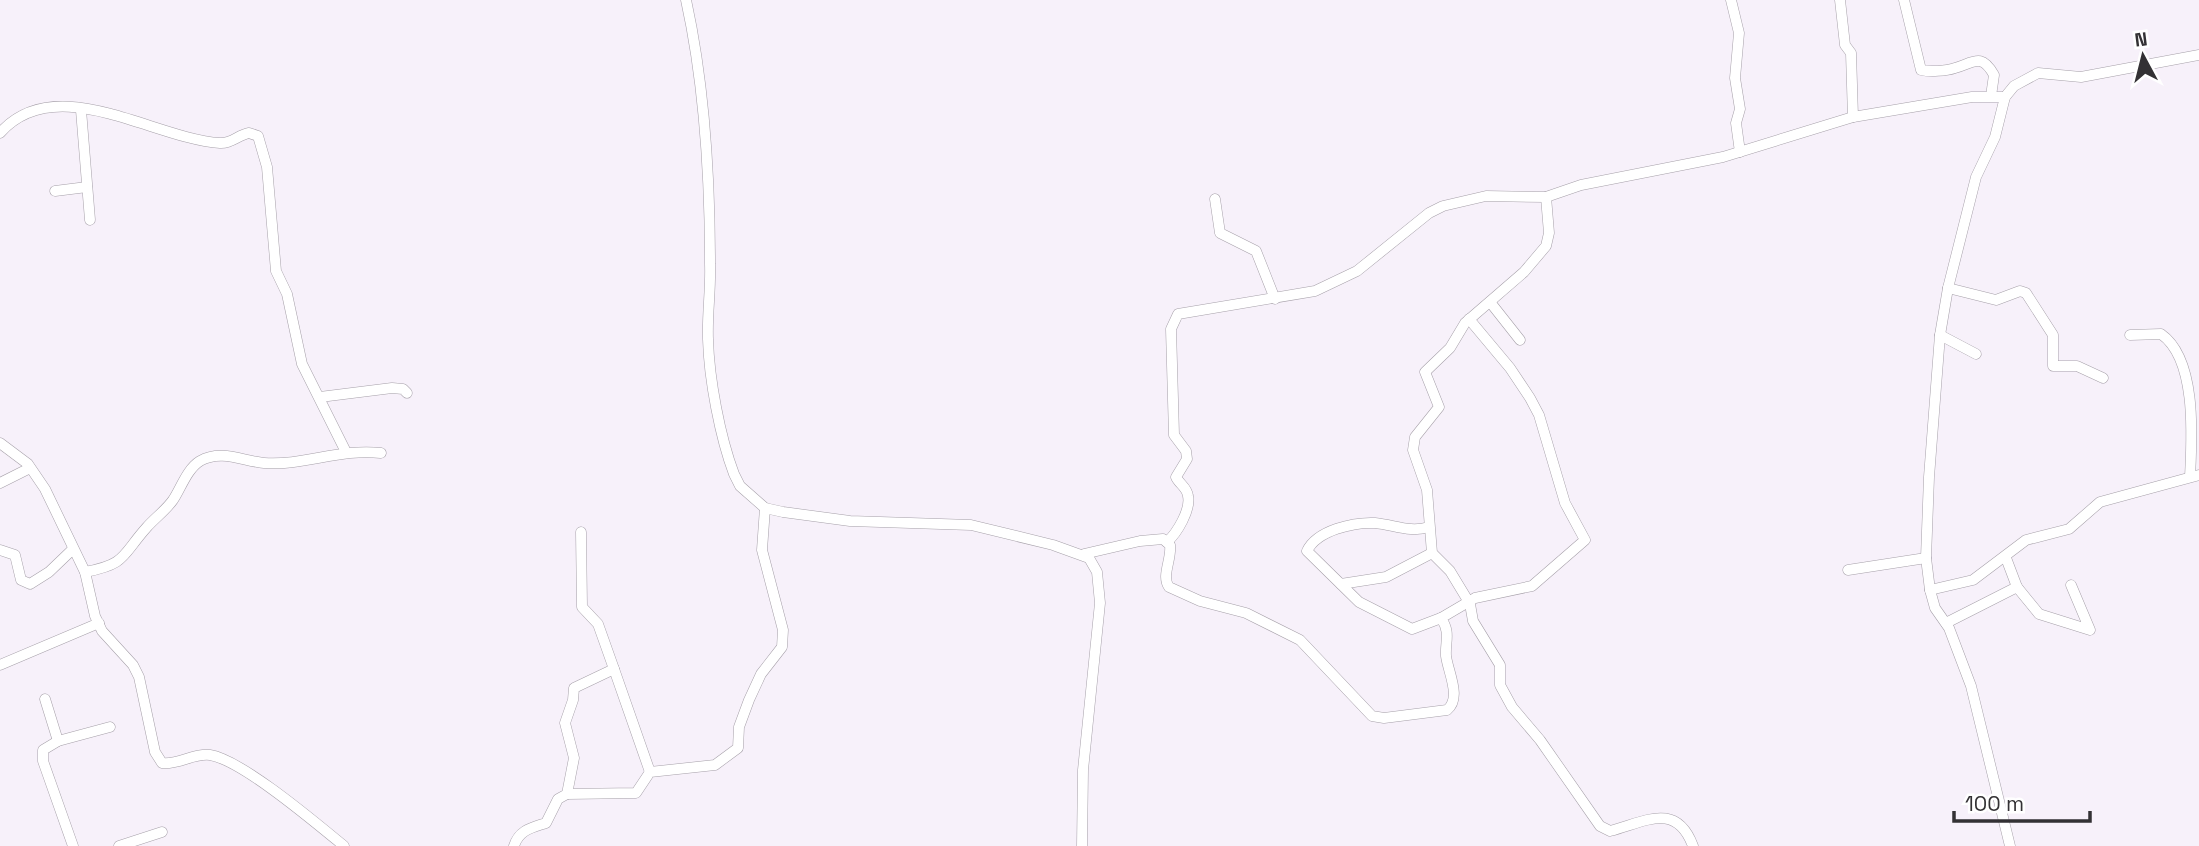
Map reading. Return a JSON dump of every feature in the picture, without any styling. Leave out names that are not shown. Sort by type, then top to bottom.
[{"type":"street","points":[[686,0],[697,51],[703,110],[710,264],[710,365],[730,463],[740,486],[765,508],[850,521],[971,524],[1084,554],[1140,541],[1163,539],[1171,551],[1166,578],[1169,587],[1200,601],[1246,613],[1300,640],[1377,718],[1439,714],[1451,708],[1453,694],[1446,653],[1448,634],[1441,618]]},
{"type":"street","points":[[1731,0],[1739,33],[1735,78],[1740,108],[1736,123],[1740,152]]},
{"type":"street","points":[[1840,0],[1845,46],[1851,53],[1853,117]]},
{"type":"street","points":[[1904,0],[1921,71],[1955,68],[1967,61],[1976,60],[1985,64],[1994,75],[1990,96]]},
{"type":"street","points":[[2010,846],[1971,686],[1946,623],[1935,608],[1926,558],[1940,335],[1948,288],[1976,177],[1995,137],[2005,97],[2025,78],[2038,73],[2081,77],[2199,55]]},
{"type":"street","points":[[1167,542],[1178,530],[1188,501],[1186,490],[1176,477],[1187,458],[1186,451],[1174,435],[1172,323],[1182,311],[1315,291],[1357,271],[1435,208],[1486,196],[1546,197],[1581,185],[1740,152],[1853,117],[1990,96],[2005,97]]},
{"type":"street","points":[[0,133],[19,115],[33,111],[81,110],[110,112],[165,132],[208,142],[225,144],[245,133],[258,136],[267,167],[276,271],[286,294],[302,364],[346,452]]},
{"type":"street","points":[[81,110],[90,220]]},
{"type":"street","points":[[55,191],[87,187]]},
{"type":"street","points":[[1546,197],[1549,233],[1546,246],[1490,302],[1469,319],[1450,348],[1425,374],[1439,407],[1415,437],[1413,450],[1427,490],[1432,553],[1450,571],[1468,600],[1473,621],[1500,665],[1500,685],[1512,707],[1540,740],[1600,826],[1609,831],[1648,820],[1672,818],[1680,822],[1693,846]]},
{"type":"street","points":[[1215,199],[1220,233],[1256,251],[1275,299]]},
{"type":"street","points":[[1948,288],[1996,300],[2020,291],[2026,293],[2053,335],[2053,366],[2077,366],[2103,378]]},
{"type":"street","points":[[1490,302],[1520,340]]},
{"type":"street","points":[[1429,527],[1413,531],[1364,524],[1339,528],[1309,547],[1308,554],[1371,610],[1408,628],[1416,629],[1441,618],[1468,600],[1532,586],[1585,540],[1565,503],[1539,415],[1510,368],[1469,319]]},
{"type":"street","points":[[1930,590],[1973,580],[2038,535],[2069,529],[2100,502],[2152,490],[2195,476],[2191,407],[2176,351],[2161,334],[2130,335]]},
{"type":"street","points":[[1940,335],[1976,354]]},
{"type":"street","points":[[320,397],[392,388],[403,389],[407,393]]},
{"type":"street","points":[[0,443],[30,468],[45,489],[85,572],[99,623],[133,665],[139,677],[155,752],[162,763],[178,763],[205,755],[218,758],[274,790],[344,846]]},
{"type":"street","points":[[85,572],[116,564],[126,556],[142,533],[172,503],[192,467],[201,460],[222,456],[265,463],[346,452],[381,453]]},
{"type":"street","points":[[0,483],[30,468]]},
{"type":"street","points":[[650,772],[715,765],[738,748],[739,727],[749,700],[761,674],[782,647],[783,630],[762,550],[765,508]]},
{"type":"street","points":[[581,532],[582,607],[597,624],[650,772]]},
{"type":"street","points":[[0,550],[15,555],[21,580],[30,584],[49,572],[73,549]]},
{"type":"street","points":[[1341,584],[1386,577],[1432,553]]},
{"type":"street","points":[[1082,846],[1083,770],[1100,603],[1097,572],[1084,554]]},
{"type":"street","points":[[1847,569],[1926,558]]},
{"type":"street","points":[[2006,558],[2017,587],[2039,614],[2090,630],[2071,585]]},
{"type":"street","points":[[1946,623],[2017,587]]},
{"type":"street","points":[[0,665],[99,623]]},
{"type":"street","points":[[567,794],[573,758],[565,723],[573,700],[573,690],[577,685],[614,669]]},
{"type":"street","points":[[45,699],[58,741]]},
{"type":"street","points":[[73,846],[43,761],[46,746],[110,727]]},
{"type":"street","points":[[514,846],[516,838],[529,827],[546,823],[558,799],[567,794],[636,793],[650,772]]},
{"type":"street","points":[[119,846],[162,832]]}]
